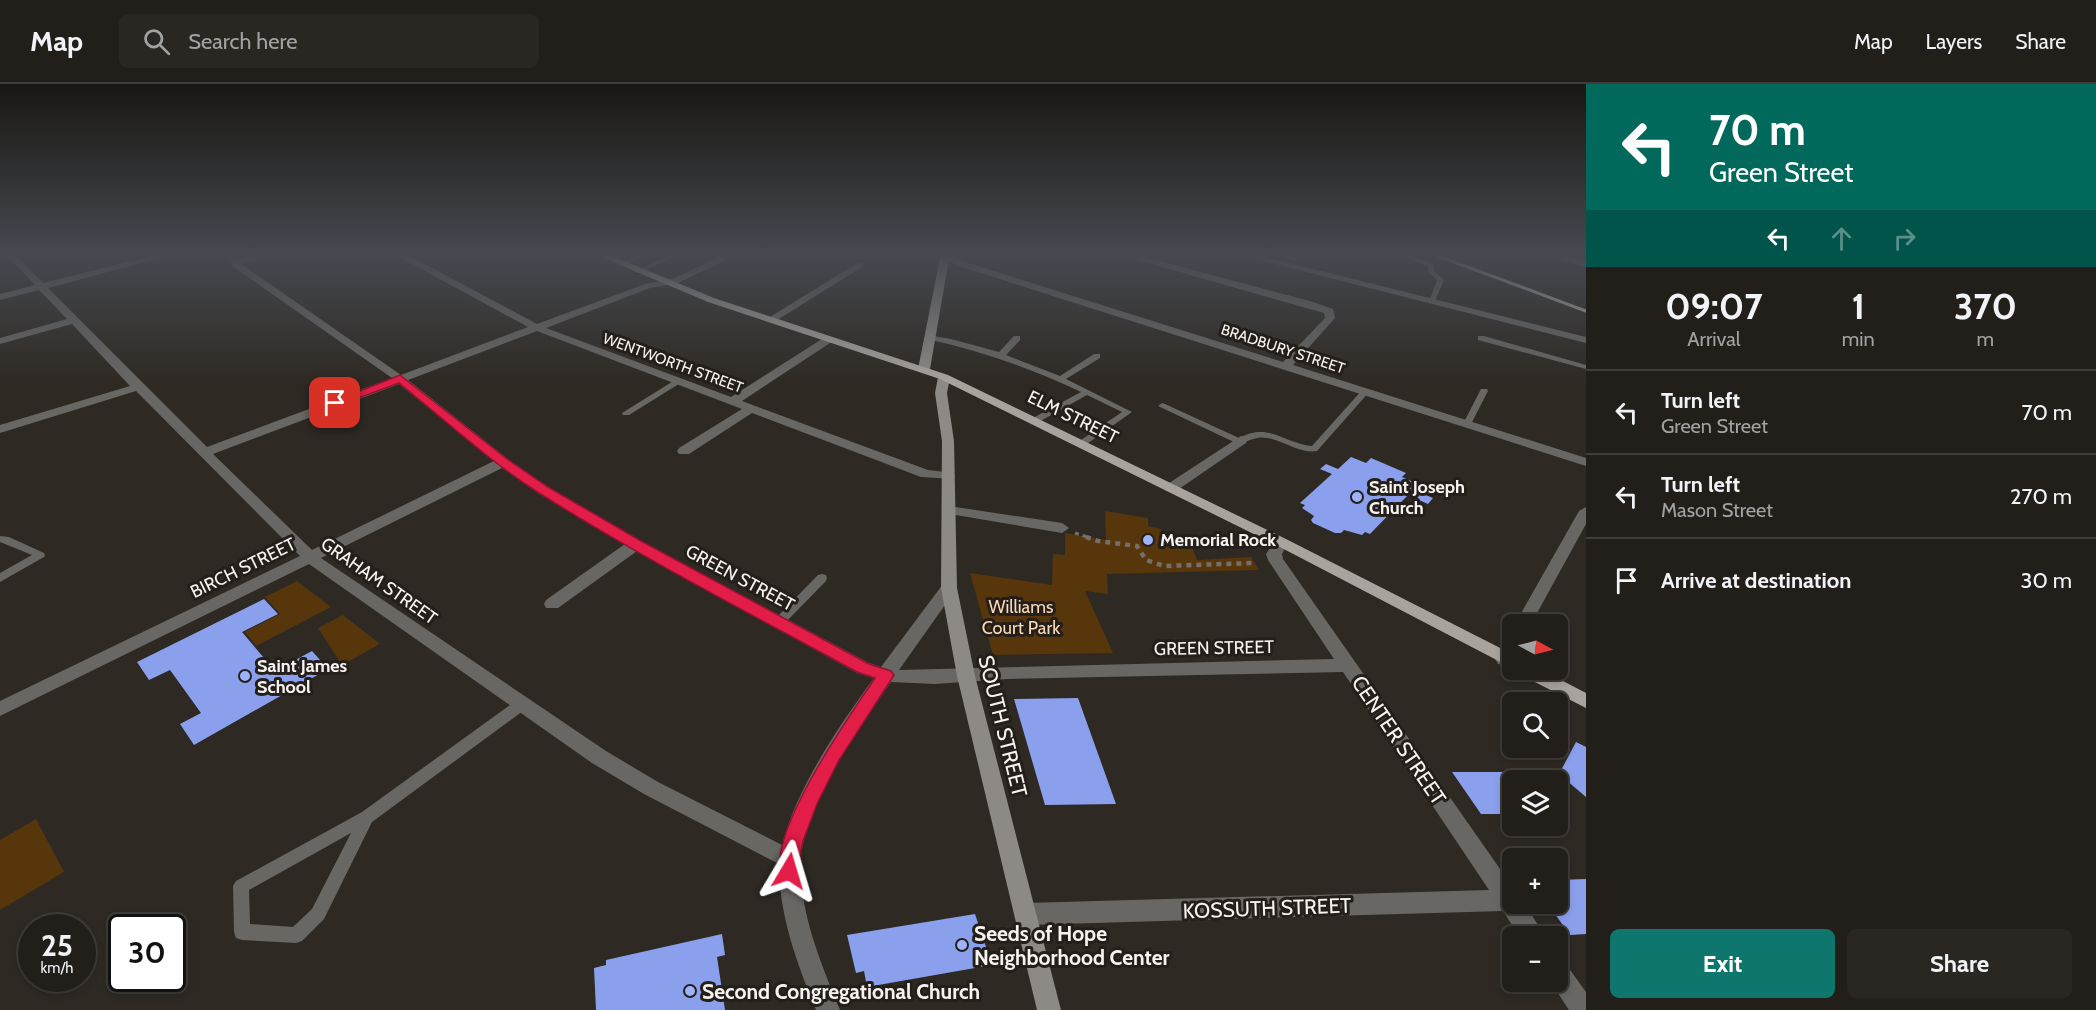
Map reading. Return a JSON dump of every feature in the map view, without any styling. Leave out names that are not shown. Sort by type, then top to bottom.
[{"type":"main road","name":"ELM STREET","points":[[702,296],[944,377],[1502,652]]},
{"type":"main road","points":[[1546,680],[1586,701]]},
{"type":"street","name":"GRAHAM STREET","points":[[51,296],[138,387],[310,557],[577,742],[651,788],[778,854],[790,858]]},
{"type":"street","name":"GREEN STREET","points":[[282,296],[400,379],[503,462],[543,490],[636,544],[863,668],[886,675],[920,678],[995,672],[1348,665]]},
{"type":"street","name":"WENTWORTH STREET","points":[[476,296],[537,328],[678,382],[926,474],[948,476]]},
{"type":"street","points":[[206,452],[621,296]]},
{"type":"street","points":[[770,320],[809,296]]},
{"type":"street","points":[[924,369],[936,296]]},
{"type":"street","name":"BRADBURY STREET","points":[[1070,296],[1586,462]]},
{"type":"street","points":[[1280,296],[1329,311],[1330,318],[1286,366]]},
{"type":"street","points":[[1411,296],[1586,340]]},
{"type":"street","points":[[0,341],[76,320]]},
{"type":"street","points":[[733,401],[829,339]]},
{"type":"street","name":"SOUTH STREET","points":[[944,377],[941,393],[948,441],[949,588],[966,676],[1049,1010]]},
{"type":"street","points":[[0,429],[138,387]]},
{"type":"street","points":[[684,451],[752,408]]},
{"type":"street","points":[[1171,488],[1240,440]]},
{"type":"street","name":"BIRCH STREET","points":[[0,709],[503,462]]},
{"type":"street","points":[[949,510],[1062,528]]},
{"type":"street","points":[[1529,614],[1586,511]]},
{"type":"street","name":"CENTER STREET","points":[[1281,542],[1274,554],[1276,560],[1502,890]]},
{"type":"street","points":[[552,604],[636,544]]},
{"type":"street","points":[[828,1010],[806,950],[793,905],[790,858],[798,826],[833,755],[886,675],[949,588]]},
{"type":"street","name":"KOSSUTH STREET","points":[[1026,914],[1502,900]]},
{"type":"street","points":[[1568,987],[1584,1010]]},
{"type":"lane","points":[[1432,302],[1434,296]]},
{"type":"lane","points":[[930,337],[1002,354],[1061,379],[1128,412],[1081,444]]},
{"type":"lane","points":[[1002,354],[1017,338]]},
{"type":"lane","points":[[1481,338],[1586,367]]},
{"type":"lane","points":[[1061,379],[1097,356]]},
{"type":"lane","points":[[626,413],[678,382]]},
{"type":"lane","points":[[1162,406],[1240,440],[1251,433],[1260,433],[1307,449],[1314,448],[1366,391]]},
{"type":"lane","points":[[1034,421],[1087,392]]},
{"type":"lane","points":[[1467,424],[1484,392]]},
{"type":"lane","points":[[0,539],[40,555],[0,578]]},
{"type":"lane","points":[[779,622],[822,578]]},
{"type":"lane","points":[[367,817],[318,914],[296,934],[242,932],[241,886],[367,817],[522,704]]},
{"type":"path","points":[[1062,528],[1098,541],[1137,546],[1146,560],[1164,566],[1254,563]]},
{"type":"green space","name":"Williams Court Park","points":[[1105,511],[1148,518],[1148,526],[1161,529],[1162,535],[1189,539],[1197,560],[1251,557],[1259,570],[1107,574],[1108,594],[1085,591],[1113,653],[993,655],[970,573],[1052,585],[1053,554],[1065,555],[1065,533],[1106,540]]},
{"type":"green space","points":[[297,581],[331,607],[256,646],[245,632],[280,614],[265,597]]},
{"type":"green space","points":[[343,615],[380,644],[342,665],[318,628]]},
{"type":"green space","points":[[36,819],[64,872],[0,910],[0,840]]},
{"type":"building","name":"Saint Joseph Church","points":[[1351,457],[1366,463],[1371,458],[1406,473],[1402,477],[1418,484],[1413,490],[1433,498],[1428,504],[1408,495],[1370,534],[1365,532],[1362,535],[1344,530],[1341,533],[1335,533],[1313,523],[1311,520],[1314,516],[1302,508],[1305,505],[1300,503],[1332,474],[1320,469],[1326,464],[1338,469]]},
{"type":"building","name":"Saint James School","points":[[264,599],[278,614],[242,632],[275,671],[312,651],[328,669],[194,745],[180,724],[201,713],[170,670],[149,680],[137,662]]},
{"type":"building","points":[[1078,698],[1116,804],[1045,805],[1014,699]]},
{"type":"building","points":[[1576,742],[1586,747],[1586,797],[1568,782],[1568,770],[1561,770]]},
{"type":"building","points":[[1452,772],[1502,772],[1502,814],[1481,814]]},
{"type":"building","points":[[1586,879],[1586,934],[1570,935],[1568,926],[1564,926],[1555,914],[1568,914],[1568,880]]},
{"type":"building","points":[[975,914],[992,965],[867,987],[864,971],[856,973],[847,935]]},
{"type":"building","points":[[722,934],[725,955],[717,957],[725,1010],[596,1010],[594,968],[606,965],[606,960]]},
{"type":"railway","points":[[1546,296],[1586,311]]},
{"type":"place","name":"Saint Joseph Church","points":[[1357,497]]},
{"type":"place","name":"Memorial Rock","points":[[1148,540]]},
{"type":"place","name":"Saint James School","points":[[245,676]]},
{"type":"place","name":"Seeds of Hope Neighborhood Center","points":[[962,945]]},
{"type":"place","name":"Second Congregational Church","points":[[690,991]]},
{"type":"route","points":[[335,403],[400,379],[503,462],[543,490],[636,544],[863,668],[886,675],[833,755],[808,802],[793,841],[789,871]]}]
